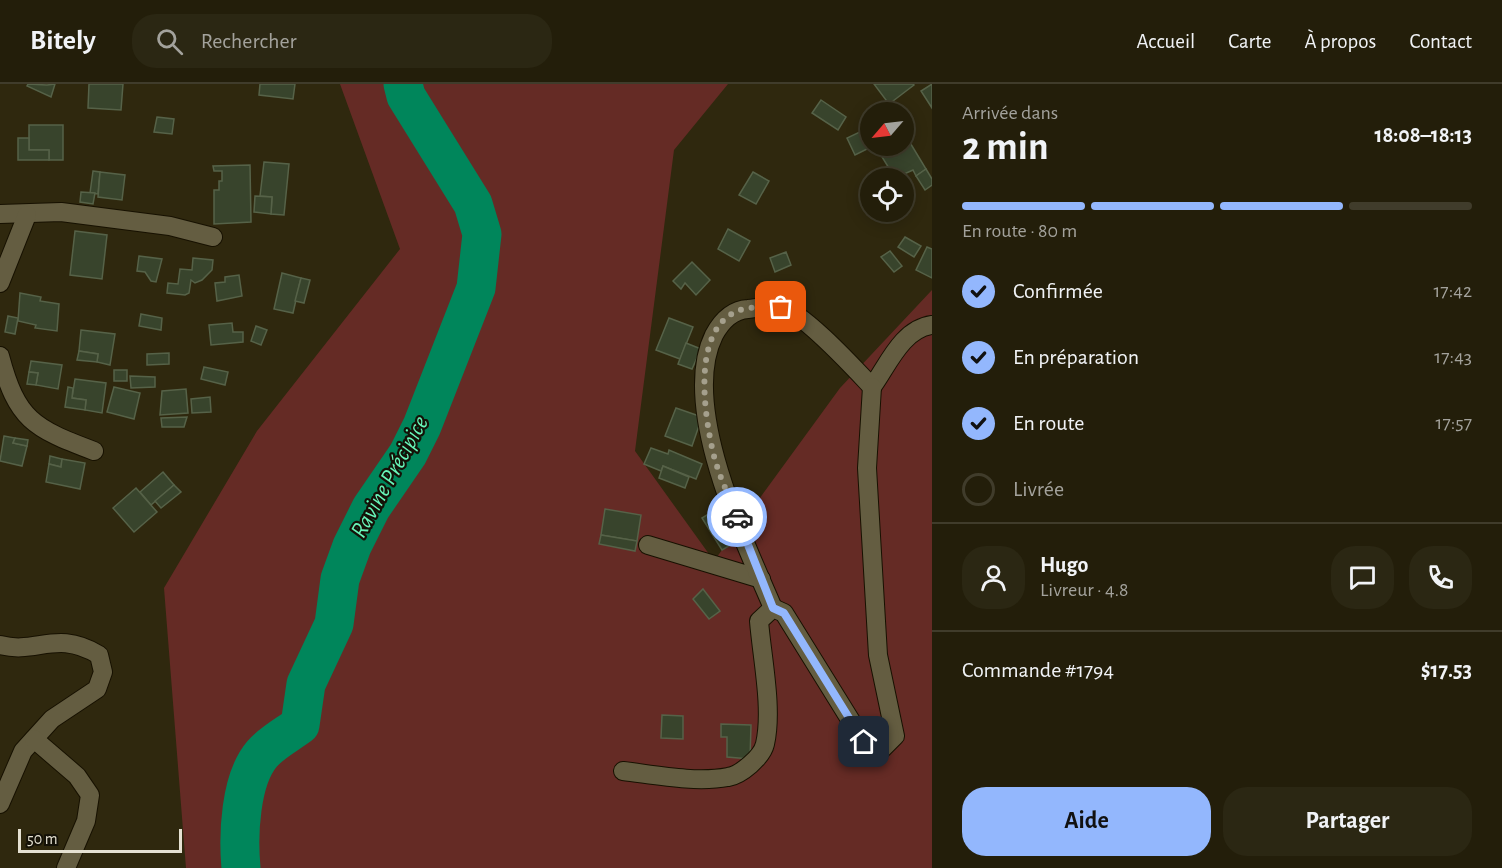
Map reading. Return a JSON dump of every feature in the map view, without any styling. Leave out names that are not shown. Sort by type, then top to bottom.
[{"type":"street","points":[[0,214],[27,215],[61,212],[170,226],[213,237]]},
{"type":"street","points":[[0,283],[27,215]]},
{"type":"street","points":[[872,387],[813,328],[781,307],[740,310],[720,324],[705,352],[705,404],[713,454],[773,608],[784,613],[864,742],[881,750],[895,736],[878,656],[867,468],[872,387],[901,343],[915,331],[932,325]]},
{"type":"street","points":[[0,356],[10,391],[23,413],[55,436],[94,451]]},
{"type":"street","points":[[648,544],[761,579]]},
{"type":"street","points":[[623,771],[686,778],[730,777],[754,761],[765,746],[767,714],[759,621],[773,608]]},
{"type":"street","points":[[0,645],[10,648],[47,642],[80,644],[99,655],[103,672],[97,689],[52,719],[23,751],[0,804]]},
{"type":"street","points":[[34,739],[77,776],[90,795],[87,821],[66,868]]},
{"type":"shaded area","points":[[340,84],[728,84],[674,150],[635,451],[714,561],[840,388],[932,290],[932,868],[186,868],[164,588],[257,431],[400,249]]},
{"type":"building","points":[[28,84],[55,84],[51,97],[27,86]]},
{"type":"building","points":[[89,84],[123,84],[121,110],[88,108]]},
{"type":"building","points":[[260,84],[295,84],[293,99],[259,95]]},
{"type":"building","points":[[874,84],[914,85],[892,102],[888,102]]},
{"type":"building","points":[[932,84],[932,108],[921,91]]},
{"type":"building","points":[[821,100],[846,117],[838,130],[812,113]]},
{"type":"building","points":[[157,117],[174,119],[172,134],[154,132]]},
{"type":"building","points":[[29,125],[63,125],[63,160],[49,160],[49,150],[29,150]]},
{"type":"building","points":[[860,132],[860,152],[855,155],[847,138]]},
{"type":"building","points":[[18,138],[29,138],[29,150],[49,150],[49,160],[18,160]]},
{"type":"building","points":[[914,149],[926,169],[916,176],[914,168],[889,168],[881,156],[914,156]]},
{"type":"building","points":[[264,162],[289,164],[284,215],[271,214],[272,197],[260,196]]},
{"type":"building","points":[[250,165],[251,222],[214,224],[214,190],[219,190],[222,171],[214,171],[213,166]]},
{"type":"building","points":[[926,169],[932,179],[932,185],[925,190],[916,176]]},
{"type":"building","points":[[93,171],[100,172],[98,194],[90,193]]},
{"type":"building","points":[[100,172],[125,175],[122,200],[98,197]]},
{"type":"building","points":[[753,172],[769,181],[756,204],[739,195]]},
{"type":"building","points":[[81,192],[95,193],[93,204],[80,202]]},
{"type":"building","points":[[255,196],[272,197],[271,214],[254,212]]},
{"type":"building","points":[[728,229],[750,241],[739,261],[718,249]]},
{"type":"building","points":[[75,231],[107,235],[102,279],[70,275]]},
{"type":"building","points":[[905,237],[921,246],[914,257],[898,247]]},
{"type":"building","points":[[927,247],[932,249],[932,278],[916,270]]},
{"type":"building","points":[[890,251],[902,266],[894,272],[881,257]]},
{"type":"building","points":[[786,252],[791,265],[775,272],[770,258]]},
{"type":"building","points":[[139,256],[162,259],[156,282],[151,281],[145,272],[137,271]]},
{"type":"building","points":[[193,258],[213,260],[212,270],[202,280],[195,283],[191,280],[189,293],[185,295],[167,293],[168,283],[178,284],[180,269],[192,270]]},
{"type":"building","points":[[692,262],[710,280],[696,295],[685,283],[681,289],[673,281]]},
{"type":"building","points":[[282,273],[301,278],[293,313],[274,309]]},
{"type":"building","points":[[239,275],[242,296],[217,301],[215,283],[225,282],[225,277]]},
{"type":"building","points":[[301,278],[310,280],[304,303],[295,301]]},
{"type":"building","points":[[20,293],[41,297],[40,301],[59,304],[57,331],[35,328],[36,325],[18,321]]},
{"type":"building","points":[[141,314],[162,318],[161,330],[139,326]]},
{"type":"building","points":[[8,316],[18,318],[15,334],[5,332]]},
{"type":"building","points":[[669,318],[693,327],[680,359],[656,350]]},
{"type":"building","points":[[232,323],[233,332],[243,332],[243,342],[211,345],[209,325]]},
{"type":"building","points":[[256,326],[267,330],[261,345],[251,341]]},
{"type":"building","points":[[81,330],[115,334],[110,365],[97,362],[98,354],[79,351]]},
{"type":"building","points":[[686,343],[701,349],[692,369],[678,364]]},
{"type":"building","points":[[79,351],[98,354],[97,362],[77,360]]},
{"type":"building","points":[[169,353],[169,364],[147,365],[147,354]]},
{"type":"building","points":[[31,361],[62,365],[58,389],[36,385],[38,373],[29,372]]},
{"type":"building","points":[[204,367],[228,372],[225,385],[201,379]]},
{"type":"building","points":[[114,370],[127,370],[127,381],[114,381]]},
{"type":"building","points":[[29,372],[38,373],[36,385],[27,384]]},
{"type":"building","points":[[130,376],[155,377],[155,387],[131,388]]},
{"type":"building","points":[[75,379],[106,383],[102,413],[85,410],[86,400],[72,398]]},
{"type":"building","points":[[68,387],[73,388],[72,398],[86,400],[85,410],[65,407]]},
{"type":"building","points":[[114,387],[140,393],[134,419],[107,412]]},
{"type":"building","points":[[186,389],[188,413],[160,415],[162,391]]},
{"type":"building","points":[[210,397],[211,412],[192,413],[191,399]]},
{"type":"building","points":[[676,408],[702,417],[692,446],[665,436]]},
{"type":"building","points":[[187,417],[184,427],[162,427],[161,418]]},
{"type":"building","points":[[4,436],[15,438],[13,443],[27,446],[22,466],[0,461]]},
{"type":"building","points":[[15,438],[28,440],[27,446],[13,443]]},
{"type":"building","points":[[651,448],[668,454],[669,450],[702,464],[696,479],[663,466],[661,471],[644,464]]},
{"type":"building","points":[[50,456],[62,459],[61,467],[49,464]]},
{"type":"building","points":[[62,459],[85,463],[80,489],[46,482],[49,464],[61,467]]},
{"type":"building","points":[[663,466],[689,477],[685,488],[659,478]]},
{"type":"building","points":[[163,472],[174,485],[151,505],[140,492]]},
{"type":"building","points":[[174,485],[181,492],[161,508],[155,501]]},
{"type":"building","points":[[136,488],[157,512],[134,532],[113,508]]},
{"type":"building","points":[[723,505],[743,538],[722,550],[702,518]]},
{"type":"building","points":[[605,509],[641,515],[637,541],[601,535]]},
{"type":"building","points":[[601,535],[637,541],[635,551],[599,544]]},
{"type":"building","points":[[703,589],[720,611],[709,619],[693,599]]},
{"type":"building","points":[[662,715],[683,716],[683,739],[661,738]]},
{"type":"building","points":[[721,724],[751,725],[750,759],[727,757],[727,737],[721,737]]},
{"type":"waterway","name":"Ravine Précipice","points":[[241,868],[242,808],[249,778],[262,754],[300,725],[306,684],[334,624],[340,579],[352,546],[371,508],[408,454],[422,426],[476,288],[482,234],[473,204],[406,96],[403,84]]},
{"type":"way so far","points":[[737,517],[713,454],[705,404],[705,352],[720,324],[740,310],[781,307]]},
{"type":"route","points":[[737,517],[773,608],[784,613],[864,742]]}]
